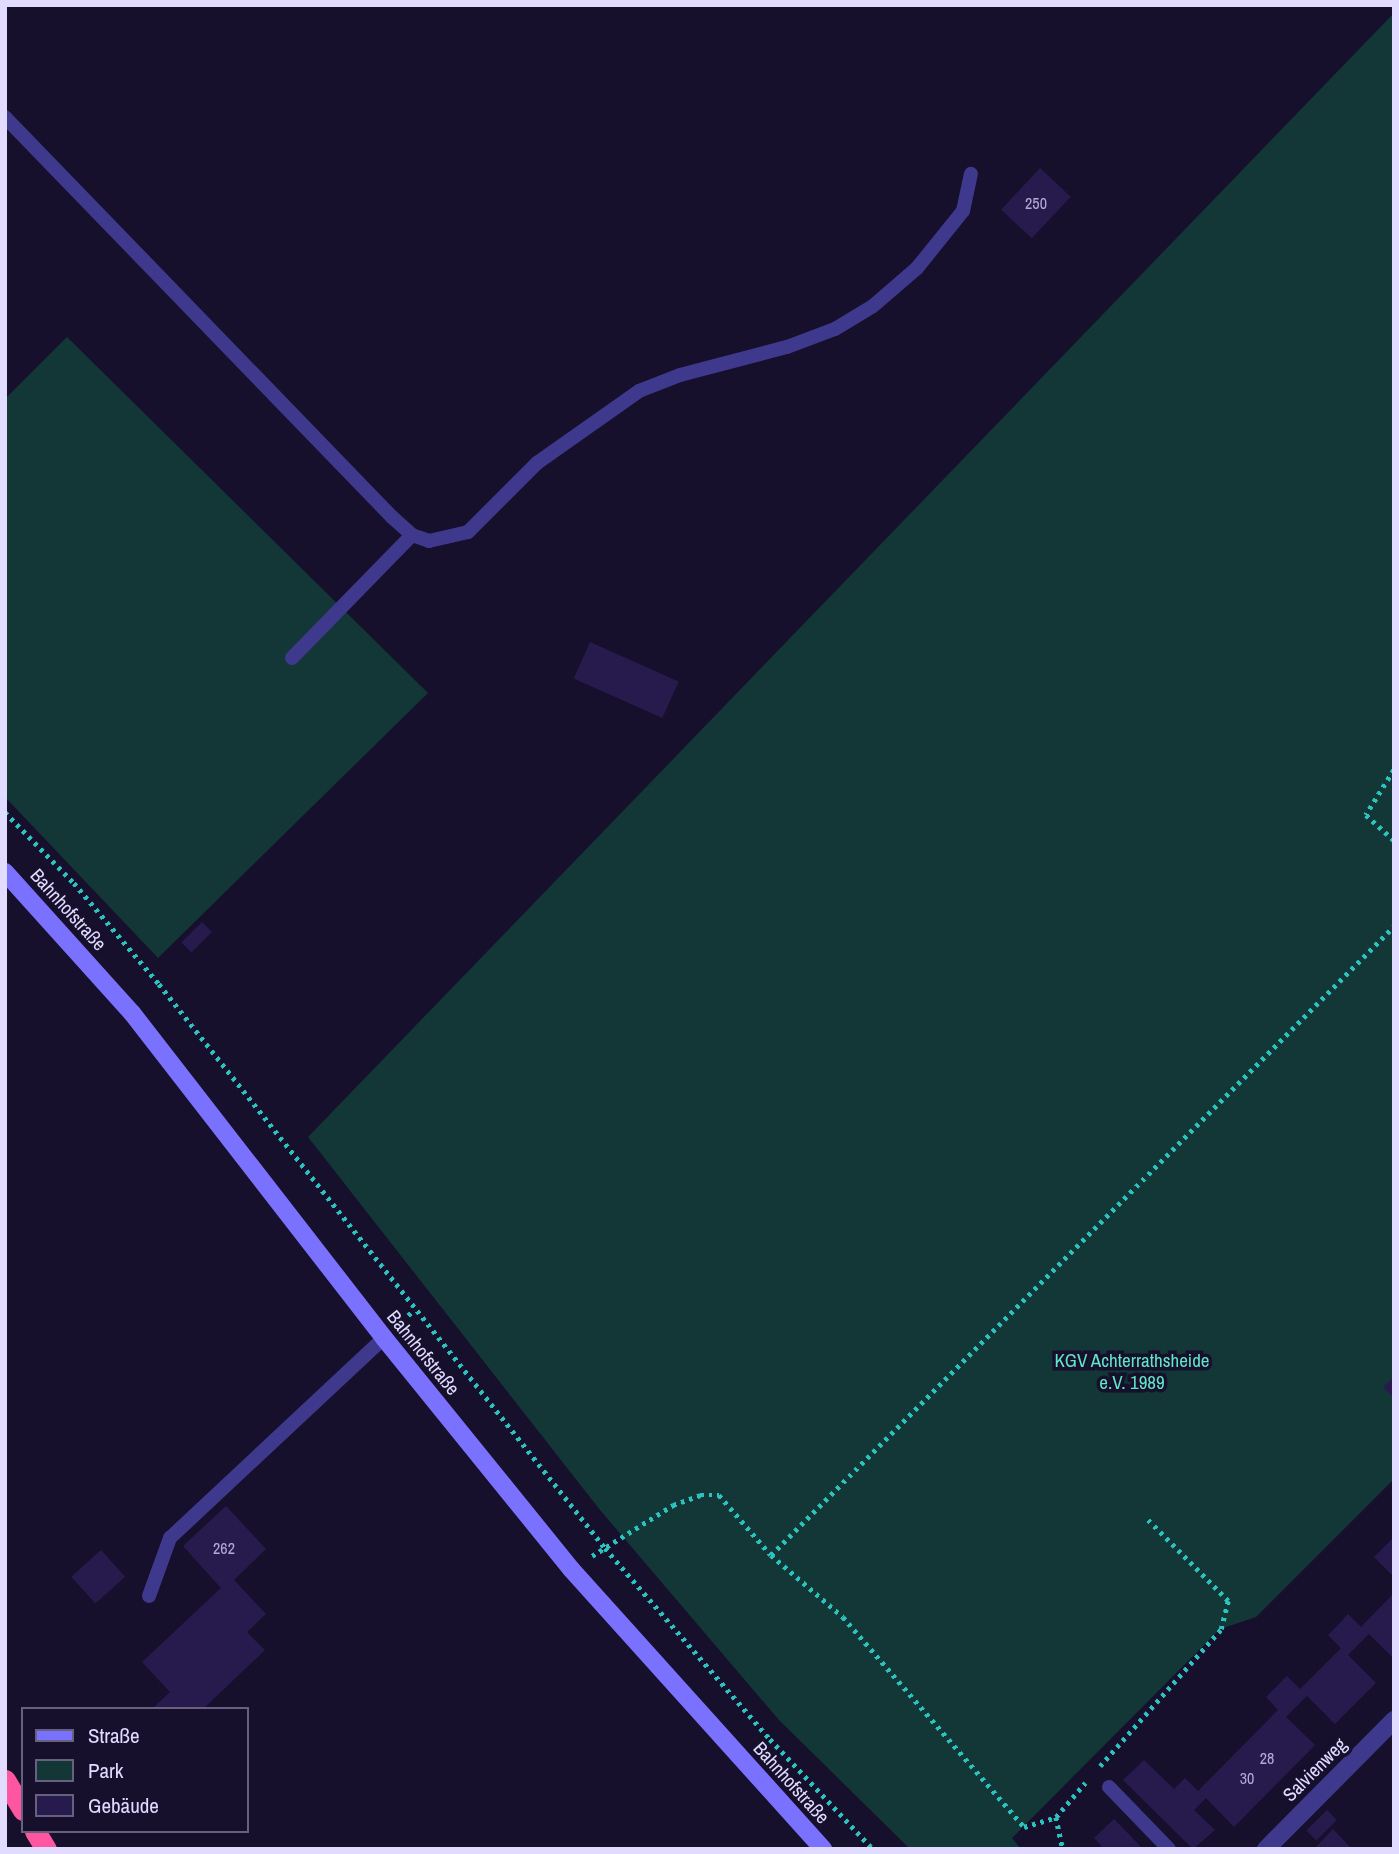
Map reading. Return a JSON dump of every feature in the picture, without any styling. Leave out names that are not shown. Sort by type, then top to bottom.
[{"type":"highway","points":[[5,1780],[21,1807]]},
{"type":"highway","points":[[37,1833],[46,1849]]},
{"type":"main road","name":"Bahnhofstraße","points":[[5,872],[132,1013],[384,1338],[571,1569],[823,1849]]},
{"type":"street","name":"Salvienweg","points":[[1266,1849],[1394,1720]]},
{"type":"lane","points":[[5,117],[412,535],[440,541],[468,532],[545,456],[639,391],[680,375],[787,347],[835,329],[873,306],[917,268],[963,211],[971,174]]},
{"type":"lane","points":[[292,658],[412,535]]},
{"type":"lane","points":[[149,1596],[170,1538],[384,1338]]},
{"type":"lane","points":[[1110,1787],[1169,1849]]},
{"type":"path","points":[[1394,770],[1366,815],[1394,840]]},
{"type":"path","points":[[5,812],[74,883],[159,984],[605,1548],[771,1739],[873,1849]]},
{"type":"path","points":[[771,1555],[1394,926]]},
{"type":"path","points":[[571,1569],[673,1505],[700,1495],[719,1495],[771,1555],[843,1617],[1024,1827],[1056,1817],[1221,1629],[1228,1601],[1146,1518]]},
{"type":"path","points":[[1056,1817],[1063,1849]]},
{"type":"green space","name":"KGV Achterrathsheide e.V. 1989","points":[[1394,13],[1394,1479],[1256,1617],[1220,1629],[1012,1838],[1021,1849],[910,1849],[779,1720],[600,1510],[308,1137]]},
{"type":"green space","points":[[67,337],[428,693],[158,958],[5,797],[5,399]]},
{"type":"building","points":[[1040,168],[1071,197],[1032,238],[1001,210]]},
{"type":"building","points":[[590,642],[679,681],[662,718],[574,679]]},
{"type":"building","points":[[202,922],[212,932],[191,952],[181,943]]},
{"type":"building","points":[[1394,1377],[1394,1398],[1383,1387]]},
{"type":"building","points":[[226,1506],[266,1549],[234,1580],[266,1614],[247,1632],[265,1650],[205,1707],[154,1707],[170,1692],[142,1662],[221,1588],[183,1546]]},
{"type":"building","points":[[1394,1537],[1394,1577],[1374,1557]]},
{"type":"building","points":[[101,1550],[125,1577],[95,1604],[71,1577]]},
{"type":"building","points":[[1394,1593],[1394,1659],[1369,1634],[1348,1655],[1376,1683],[1335,1724],[1307,1696],[1286,1717],[1315,1745],[1234,1827],[1206,1798],[1194,1810],[1215,1830],[1193,1849],[1123,1780],[1144,1760],[1174,1789],[1185,1778],[1198,1791],[1278,1710],[1266,1697],[1287,1676],[1300,1689],[1341,1648],[1328,1635],[1348,1614],[1361,1627]]},
{"type":"building","points":[[1327,1810],[1337,1820],[1316,1840],[1306,1831]]},
{"type":"building","points":[[1114,1819],[1143,1849],[1104,1849],[1094,1838]]},
{"type":"building","points":[[1333,1829],[1352,1849],[1314,1849]]}]
